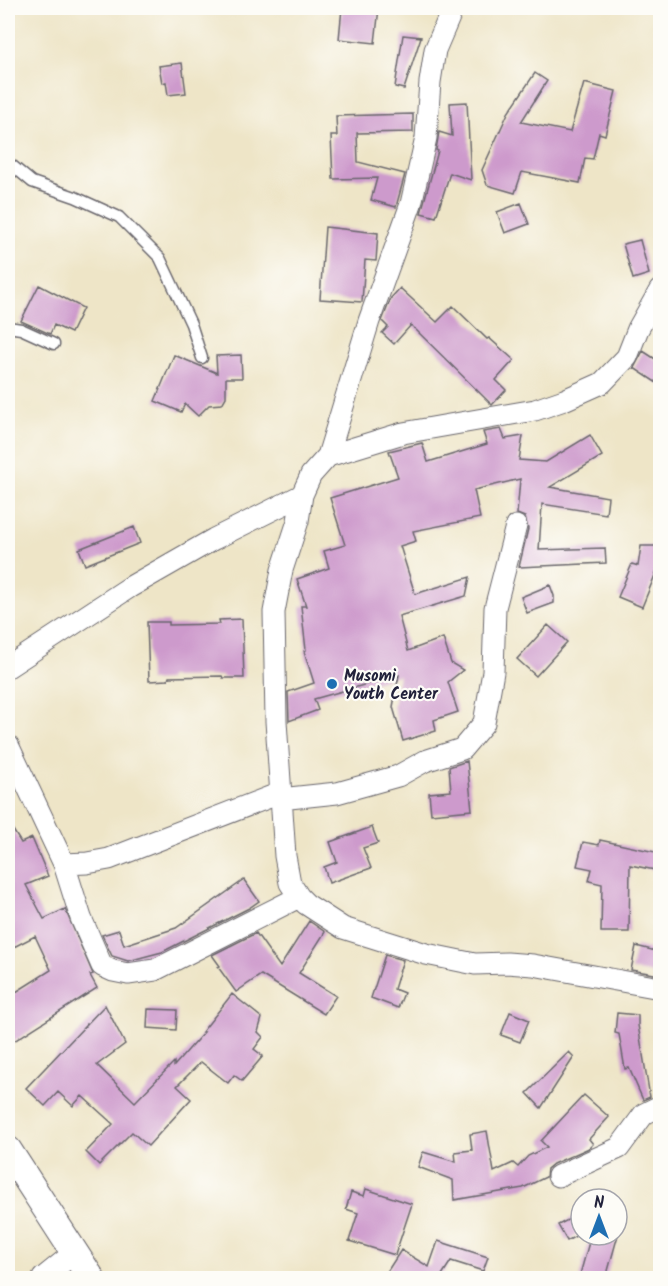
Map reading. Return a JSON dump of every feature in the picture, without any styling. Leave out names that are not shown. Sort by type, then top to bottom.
[{"type":"street","points":[[453,8],[435,50],[426,138],[411,204],[369,321],[328,456],[311,475],[302,495],[298,521],[282,570],[273,612],[280,796],[285,856],[291,883],[299,897],[343,928],[426,954],[476,964],[533,965],[660,988]]},
{"type":"street","points":[[328,456],[403,433],[535,410],[602,383],[627,357],[638,329],[660,290]]},
{"type":"street","points":[[8,667],[130,586],[214,539],[302,495]]},
{"type":"street","points":[[64,864],[109,859],[280,796],[337,793],[398,776],[425,761],[462,749],[484,723],[493,672],[495,608],[516,526]]},
{"type":"street","points":[[8,745],[64,864],[81,918],[102,966],[128,974],[155,970],[299,897]]},
{"type":"street","points":[[558,1176],[619,1148],[644,1114],[660,1106]]},
{"type":"street","points":[[8,1150],[91,1278]]},
{"type":"street","points":[[44,1278],[74,1253]]},
{"type":"lane","points":[[8,162],[32,182],[75,197],[119,217],[160,258],[191,324],[202,358]]},
{"type":"lane","points":[[8,327],[54,344]]},
{"type":"building","points":[[342,8],[379,8],[375,43],[339,39]]},
{"type":"building","points":[[403,35],[421,37],[404,89],[395,87]]},
{"type":"building","points":[[182,63],[186,93],[168,95],[166,82],[162,83],[159,66]]},
{"type":"building","points":[[535,73],[547,81],[521,122],[570,132],[584,83],[616,91],[605,135],[599,133],[593,159],[585,158],[580,183],[522,172],[515,193],[487,185],[482,170],[508,113]]},
{"type":"building","points":[[467,102],[471,180],[450,173],[436,217],[421,213],[438,151],[436,150],[439,132],[452,136],[450,103]]},
{"type":"building","points":[[413,114],[413,132],[357,133],[358,162],[405,174],[396,207],[371,200],[377,178],[333,179],[331,136],[337,136],[336,116]]},
{"type":"building","points":[[521,203],[529,224],[505,233],[497,212]]},
{"type":"building","points":[[325,227],[378,233],[376,261],[365,260],[362,302],[320,299]]},
{"type":"building","points":[[640,240],[649,274],[633,279],[623,244]]},
{"type":"building","points":[[39,285],[83,308],[71,333],[54,325],[50,334],[21,321]]},
{"type":"building","points":[[400,288],[437,322],[453,306],[487,339],[489,338],[514,360],[496,380],[506,390],[492,405],[411,325],[394,344],[382,333],[388,327],[382,321],[391,298]]},
{"type":"building","points":[[643,351],[660,362],[660,385],[634,368]]},
{"type":"building","points":[[174,355],[217,373],[216,356],[241,355],[242,378],[226,378],[226,397],[222,404],[209,405],[198,416],[185,404],[181,412],[155,401]]},
{"type":"building","points":[[501,429],[505,439],[523,436],[519,460],[546,462],[590,435],[602,456],[550,487],[608,497],[606,514],[542,504],[539,550],[605,548],[606,563],[519,567],[528,529],[525,517],[517,514],[520,479],[474,490],[480,518],[413,531],[416,541],[400,546],[415,594],[470,577],[466,596],[399,616],[408,651],[443,638],[451,663],[463,670],[448,682],[458,712],[434,720],[436,731],[403,741],[393,707],[399,675],[314,699],[318,710],[289,721],[288,692],[314,683],[304,651],[306,650],[301,606],[306,606],[297,579],[329,568],[324,551],[345,545],[330,498],[398,477],[389,451],[422,443],[428,462],[487,444],[483,432]]},
{"type":"building","points":[[134,527],[140,543],[85,565],[79,549]]},
{"type":"building","points":[[641,546],[660,546],[660,563],[642,607],[618,597],[632,564],[638,566]]},
{"type":"building","points":[[550,585],[554,603],[527,613],[521,597]]},
{"type":"building","points":[[242,619],[244,678],[169,677],[168,680],[149,681],[147,622],[169,622],[169,625],[220,624],[219,620]]},
{"type":"building","points":[[548,625],[567,642],[536,676],[517,659]]},
{"type":"building","points":[[467,761],[472,810],[431,814],[429,793],[451,791],[449,767]]},
{"type":"building","points":[[8,822],[21,843],[32,838],[48,876],[26,885],[44,919],[65,909],[97,988],[8,1045],[8,997],[51,970],[35,936],[8,950]]},
{"type":"building","points":[[372,827],[378,843],[363,848],[371,868],[329,883],[324,867],[337,862],[330,842]]},
{"type":"building","points":[[600,840],[660,853],[660,871],[630,865],[629,932],[601,932],[602,884],[589,881],[592,869],[577,866],[583,842],[599,845]]},
{"type":"building","points":[[244,880],[259,901],[249,908],[162,952],[128,961],[112,956],[102,935],[119,930],[124,945],[176,928]]},
{"type":"building","points":[[309,921],[325,932],[299,973],[336,996],[324,1014],[261,975],[236,992],[212,955],[256,933],[280,967]]},
{"type":"building","points":[[636,946],[660,952],[660,975],[631,970]]},
{"type":"building","points":[[385,955],[403,960],[394,989],[404,993],[398,1008],[371,998]]},
{"type":"building","points":[[232,994],[262,1018],[258,1032],[263,1037],[254,1049],[263,1056],[242,1081],[234,1075],[228,1083],[201,1062],[177,1086],[191,1099],[148,1146],[132,1132],[99,1165],[86,1152],[113,1124],[82,1096],[73,1106],[58,1092],[45,1106],[26,1088],[105,1005],[125,1044],[97,1065],[135,1102],[174,1062],[174,1066],[204,1032],[202,1032]]},
{"type":"building","points":[[148,1009],[177,1010],[176,1030],[147,1028]]},
{"type":"building","points":[[510,1012],[529,1020],[520,1042],[501,1035]]},
{"type":"building","points":[[617,1013],[638,1015],[650,1097],[643,1100],[629,1068],[625,1069],[619,1034],[615,1033]]},
{"type":"building","points":[[569,1052],[574,1057],[541,1108],[527,1093]]},
{"type":"building","points":[[584,1095],[609,1117],[589,1139],[593,1144],[553,1164],[547,1169],[546,1177],[523,1188],[454,1200],[453,1180],[418,1167],[423,1152],[456,1162],[455,1152],[472,1150],[470,1134],[487,1131],[494,1172],[513,1163],[518,1167],[528,1156],[547,1147],[541,1141]]},
{"type":"building","points":[[366,1189],[412,1204],[395,1255],[349,1241],[358,1213],[346,1209],[351,1192],[364,1196]]},
{"type":"building","points":[[569,1219],[569,1240],[567,1241],[558,1225]]},
{"type":"building","points":[[438,1241],[488,1257],[483,1271],[451,1261],[442,1275],[448,1278],[383,1278],[401,1250],[429,1267]]},
{"type":"building","points":[[588,1247],[615,1247],[606,1278],[579,1278]]},
{"type":"place","name":"Musomi Youth Center","points":[[332,684]]}]
